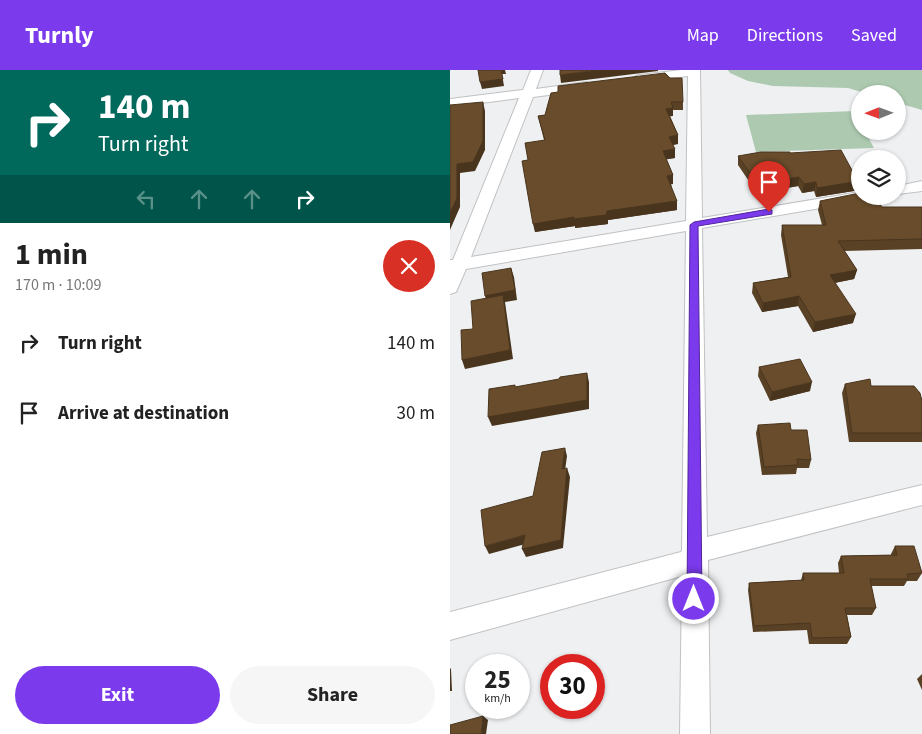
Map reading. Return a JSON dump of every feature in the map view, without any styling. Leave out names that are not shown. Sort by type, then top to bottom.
[{"type":"street","points":[[450,288],[455,265],[537,70]]},
{"type":"street","points":[[626,81],[694,71],[694,734]]},
{"type":"street","points":[[450,103],[596,85]]},
{"type":"street","points":[[906,189],[922,186]]},
{"type":"street","points":[[455,265],[851,198]]},
{"type":"street","points":[[450,626],[922,495]]},
{"type":"green space","points":[[728,70],[922,70],[922,110],[906,105],[906,85],[851,85],[851,89],[773,86],[748,81],[730,73]]},
{"type":"green space","points":[[851,111],[851,140],[870,140],[874,148],[756,152],[746,115]]},
{"type":"building","points":[[478,70],[501,70],[503,79],[480,82]]},
{"type":"building","points":[[560,70],[599,70],[560,75]]},
{"type":"building","points":[[665,73],[670,78],[682,78],[683,102],[671,102],[673,108],[666,109],[678,135],[669,137],[675,149],[663,151],[673,175],[667,176],[677,201],[607,211],[606,215],[574,219],[574,217],[533,224],[522,161],[528,160],[525,143],[545,140],[538,116],[545,115],[551,93],[558,92],[558,86]]},
{"type":"building","points":[[483,102],[483,141],[473,162],[457,164],[457,198],[450,213],[450,105]]},
{"type":"building","points":[[841,150],[851,168],[851,182],[817,188],[816,182],[804,184],[799,177],[758,184],[738,156],[761,152],[790,153]]},
{"type":"building","points":[[851,195],[851,205],[922,207],[922,239],[838,241],[857,270],[830,275],[856,314],[815,322],[799,296],[763,303],[753,283],[791,277],[782,225],[826,225],[820,201]]},
{"type":"building","points":[[511,268],[515,290],[485,296],[482,273]]},
{"type":"building","points":[[503,295],[510,350],[462,360],[461,330],[473,329],[471,301]]},
{"type":"building","points":[[800,359],[812,382],[772,392],[759,367]]},
{"type":"building","points":[[587,373],[587,400],[488,417],[489,389],[515,385],[515,387]]},
{"type":"building","points":[[870,379],[871,386],[914,386],[920,393],[922,401],[922,433],[852,433],[845,384]]},
{"type":"building","points":[[790,423],[791,430],[807,430],[811,460],[797,459],[798,465],[764,467],[758,425]]},
{"type":"building","points":[[565,448],[562,469],[567,468],[561,540],[522,549],[525,535],[485,546],[481,510],[533,496],[542,452]]},
{"type":"building","points":[[895,546],[914,546],[922,573],[907,574],[908,579],[870,579],[876,608],[845,608],[851,637],[812,638],[810,623],[754,626],[749,583],[804,580],[803,573],[844,573],[841,556],[897,555]]},
{"type":"building","points":[[472,719],[483,719],[481,734],[450,734],[450,725]]},
{"type":"route","points":[[694,599],[694,225],[769,212]]}]
